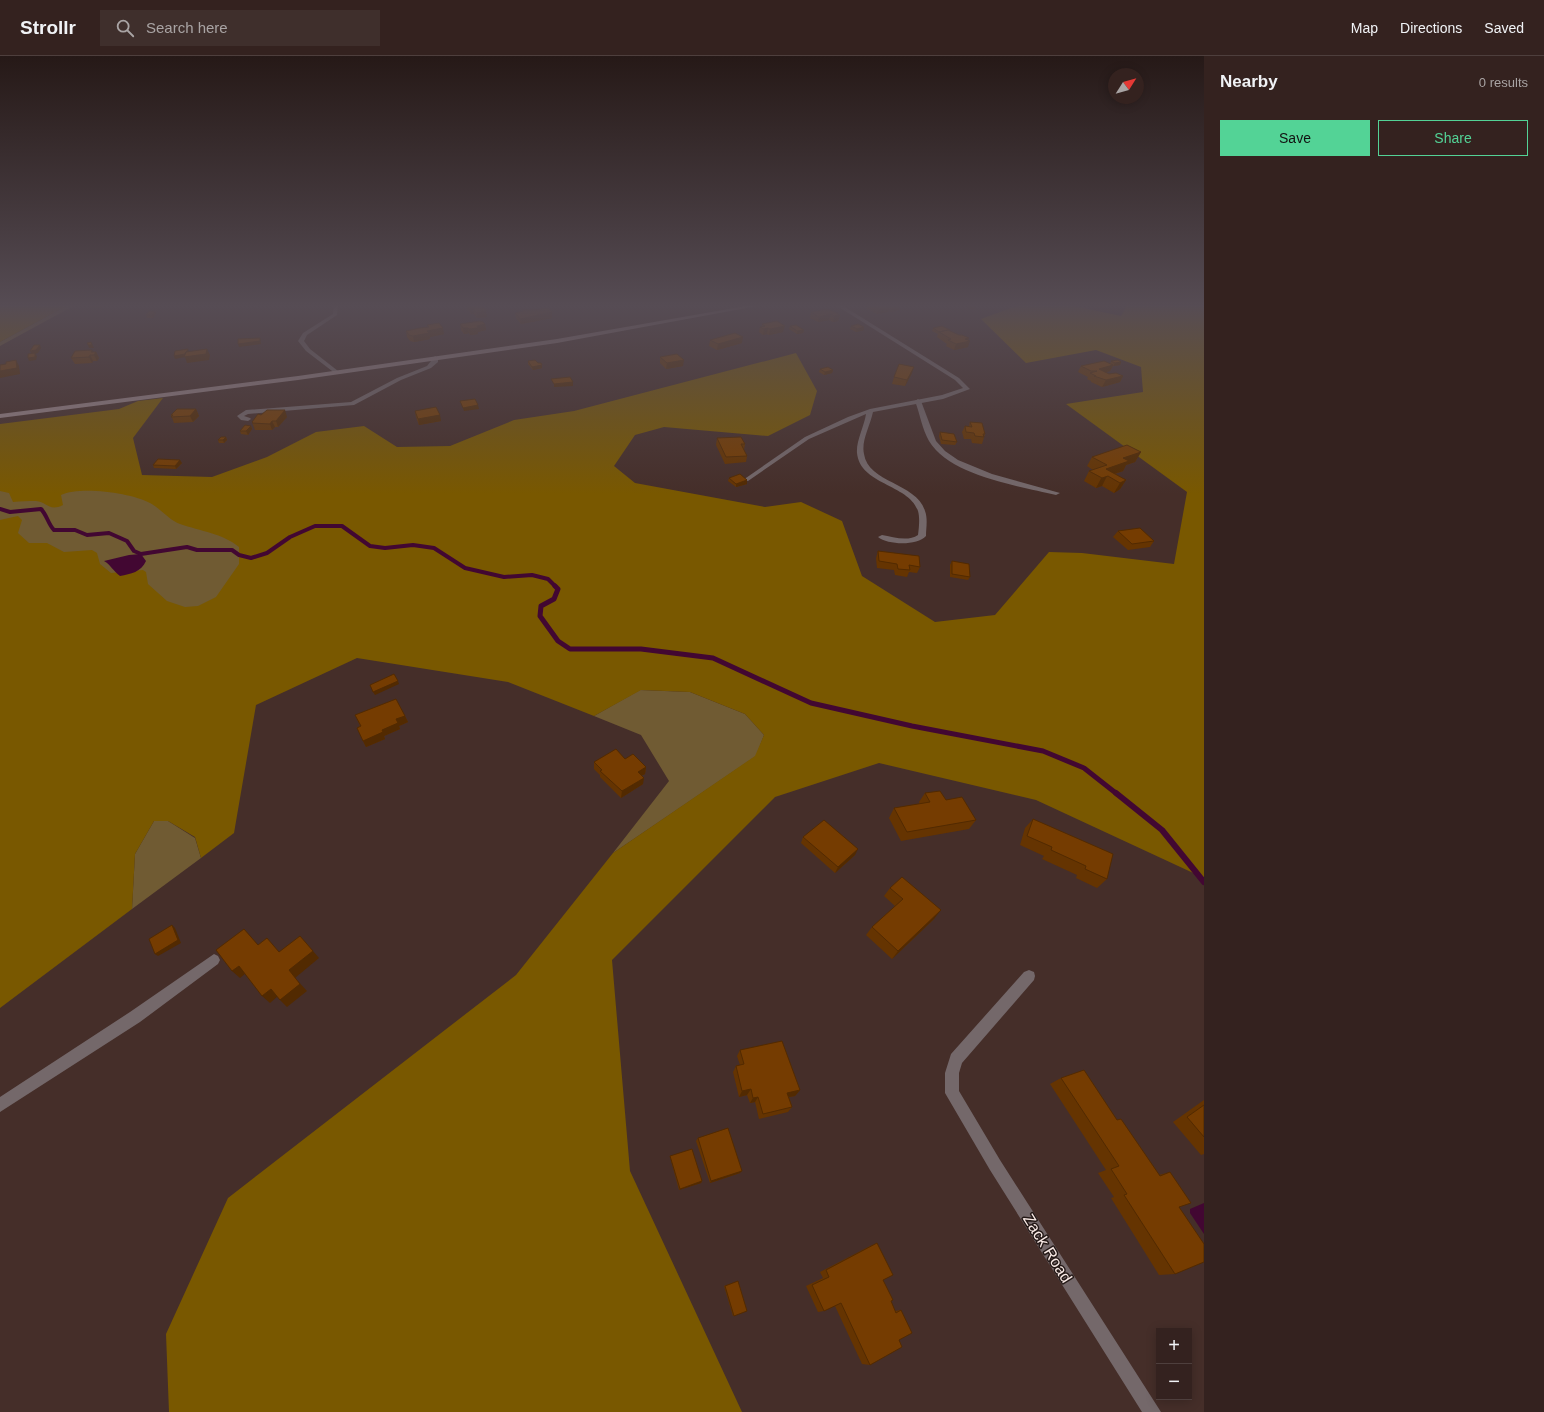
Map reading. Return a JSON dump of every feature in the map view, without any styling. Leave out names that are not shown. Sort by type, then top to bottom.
[{"type":"street","points":[[331,367],[336,372]]},
{"type":"street","points":[[0,416],[298,378],[369,367]]},
{"type":"street","points":[[248,419],[244,419],[240,416],[246,412],[343,405],[360,401],[399,379],[428,367]]},
{"type":"street","points":[[746,480],[807,438],[850,418],[870,411],[943,396],[967,389],[957,379],[938,367]]},
{"type":"street","points":[[918,401],[932,441],[947,456],[982,473],[1056,494]]},
{"type":"street","points":[[870,411],[860,452],[864,464],[878,477],[911,497],[920,507],[922,512],[922,536],[919,539],[913,540],[882,537]]},
{"type":"street","points":[[0,1105],[135,1017],[214,960]]},
{"type":"street","name":"Zack Road","points":[[1029,976],[956,1059],[951,1080],[952,1093],[995,1165],[1152,1412]]},
{"type":"shaded area","points":[[741,367],[804,367],[817,391],[810,415],[768,436],[664,427],[635,435],[614,466],[635,483],[765,507],[801,502],[842,521],[862,576],[935,622],[995,615],[1049,552],[1082,553],[1174,564],[1187,492],[1066,404],[1143,392],[1141,367],[1204,367],[1204,878],[1036,800],[879,763],[775,797],[612,960],[630,1171],[742,1412],[169,1412],[166,1334],[228,1198],[516,975],[613,853],[755,756],[764,735],[745,714],[690,692],[641,690],[594,716],[508,682],[357,658],[256,705],[234,833],[201,858],[195,837],[168,821],[154,821],[135,854],[132,909],[0,1008],[0,520],[18,516],[22,520],[18,533],[29,543],[47,543],[64,552],[92,550],[97,553],[100,564],[111,573],[143,570],[146,572],[148,584],[167,601],[185,607],[198,606],[216,597],[239,564],[239,547],[219,536],[180,524],[150,503],[131,496],[106,492],[81,491],[61,495],[63,505],[58,507],[51,507],[36,501],[13,502],[9,493],[0,491],[0,424],[119,409],[138,401],[163,398],[133,438],[142,475],[212,477],[267,457],[316,432],[364,426],[397,447],[450,446],[514,420],[574,411]]},
{"type":"shaded area","points":[[0,476],[111,487],[214,518],[251,547],[214,626],[0,538]]},
{"type":"shaded area","points":[[141,554],[146,561],[144,565],[135,572],[120,576],[104,561],[129,555]]},
{"type":"shaded area","points":[[640,690],[690,692],[745,714],[764,735],[756,756],[613,853],[669,781],[641,735],[594,716]]},
{"type":"shaded area","points":[[154,821],[168,821],[195,838],[201,858],[132,909],[135,854]]},
{"type":"shaded area","points":[[1204,1203],[1204,1234],[1190,1213],[1190,1209]]},
{"type":"building","points":[[0,367],[17,367],[17,368],[0,371]]},
{"type":"building","points":[[828,367],[833,370],[825,372],[820,369]]},
{"type":"building","points":[[898,367],[914,367],[907,380],[894,377]]},
{"type":"building","points":[[1084,367],[1105,367],[1099,369],[1109,374],[1116,373],[1123,376],[1106,380],[1090,373],[1097,371],[1091,371]]},
{"type":"building","points":[[570,377],[573,382],[554,384],[551,379]]},
{"type":"building","points":[[475,399],[478,405],[463,408],[460,401]]},
{"type":"building","points":[[436,407],[440,415],[418,419],[415,411]]},
{"type":"building","points":[[177,409],[196,409],[190,416],[171,417]]},
{"type":"building","points":[[267,410],[285,410],[276,421],[272,421],[270,424],[252,423],[258,414],[261,415]]},
{"type":"building","points":[[970,422],[982,423],[985,434],[983,434],[984,437],[975,436],[974,433],[966,432],[965,426],[972,427]]},
{"type":"building","points":[[245,425],[251,426],[246,431],[240,431]]},
{"type":"building","points":[[940,432],[954,434],[957,442],[942,440]]},
{"type":"building","points":[[221,437],[226,437],[223,440],[218,440]]},
{"type":"building","points":[[741,437],[745,444],[741,444],[747,456],[726,457],[717,438]]},
{"type":"building","points":[[1127,445],[1141,452],[1123,458],[1129,461],[1106,469],[1126,480],[1120,483],[1108,476],[1102,478],[1089,471],[1107,465],[1092,457]]},
{"type":"building","points":[[158,459],[180,460],[175,466],[153,465]]},
{"type":"building","points":[[740,474],[747,480],[736,484],[729,478]]},
{"type":"building","points":[[1140,528],[1154,541],[1132,544],[1118,531]]},
{"type":"building","points":[[878,551],[919,556],[920,567],[909,565],[910,570],[898,569],[897,564],[879,561]]},
{"type":"building","points":[[952,561],[969,564],[970,577],[952,574]]},
{"type":"building","points":[[394,674],[398,681],[373,692],[370,685]]},
{"type":"building","points":[[396,699],[405,716],[396,719],[398,723],[382,730],[383,732],[363,741],[357,728],[361,726],[355,715]]},
{"type":"building","points":[[616,749],[625,759],[633,754],[646,767],[638,772],[644,778],[622,791],[600,771],[602,770],[594,762]]},
{"type":"building","points":[[940,791],[946,800],[962,797],[976,820],[907,832],[894,808],[930,802],[925,793]]},
{"type":"building","points":[[1033,819],[1113,854],[1107,879],[1085,869],[1086,866],[1051,850],[1052,847],[1027,836]]},
{"type":"building","points":[[824,820],[858,849],[838,867],[803,837]]},
{"type":"building","points":[[902,877],[941,910],[898,951],[872,927],[903,899],[890,888]]},
{"type":"building","points":[[172,925],[178,940],[155,954],[149,939]]},
{"type":"building","points":[[244,929],[258,945],[267,938],[279,952],[300,936],[313,951],[289,970],[300,984],[280,1000],[271,989],[262,996],[239,966],[232,971],[216,950]]},
{"type":"building","points":[[782,1041],[800,1090],[787,1093],[792,1107],[763,1114],[758,1097],[753,1098],[751,1089],[742,1091],[736,1066],[744,1064],[740,1050]]},
{"type":"building","points":[[1084,1070],[1117,1120],[1121,1119],[1160,1176],[1170,1172],[1191,1203],[1179,1207],[1204,1244],[1204,1262],[1175,1274],[1124,1195],[1127,1194],[1111,1169],[1119,1166],[1061,1078]]},
{"type":"building","points":[[1204,1105],[1204,1137],[1187,1117]]},
{"type":"building","points":[[728,1128],[742,1171],[711,1181],[698,1138]]},
{"type":"building","points":[[692,1149],[702,1181],[680,1189],[670,1156]]},
{"type":"building","points":[[877,1243],[893,1275],[883,1280],[893,1300],[891,1301],[896,1313],[901,1310],[912,1333],[899,1340],[902,1347],[870,1365],[841,1303],[824,1311],[812,1285],[829,1277],[826,1270]]},
{"type":"building","points":[[738,1281],[747,1311],[734,1316],[725,1286]]},
{"type":"waterway","points":[[0,509],[10,512],[41,509],[54,530],[75,530],[87,535],[109,533],[127,541],[134,551],[141,554],[187,547],[197,550],[232,550],[239,555],[251,558],[267,553],[290,537],[315,526],[342,526],[370,546],[385,548],[413,545],[434,548],[465,568],[504,577],[532,575],[548,579],[558,589],[554,599],[541,606],[540,616],[558,641],[570,649],[641,649],[713,658],[811,703],[912,726],[1043,751],[1084,768],[1117,794]]},
{"type":"waterway","points":[[1116,793],[1162,830],[1204,882]]}]
